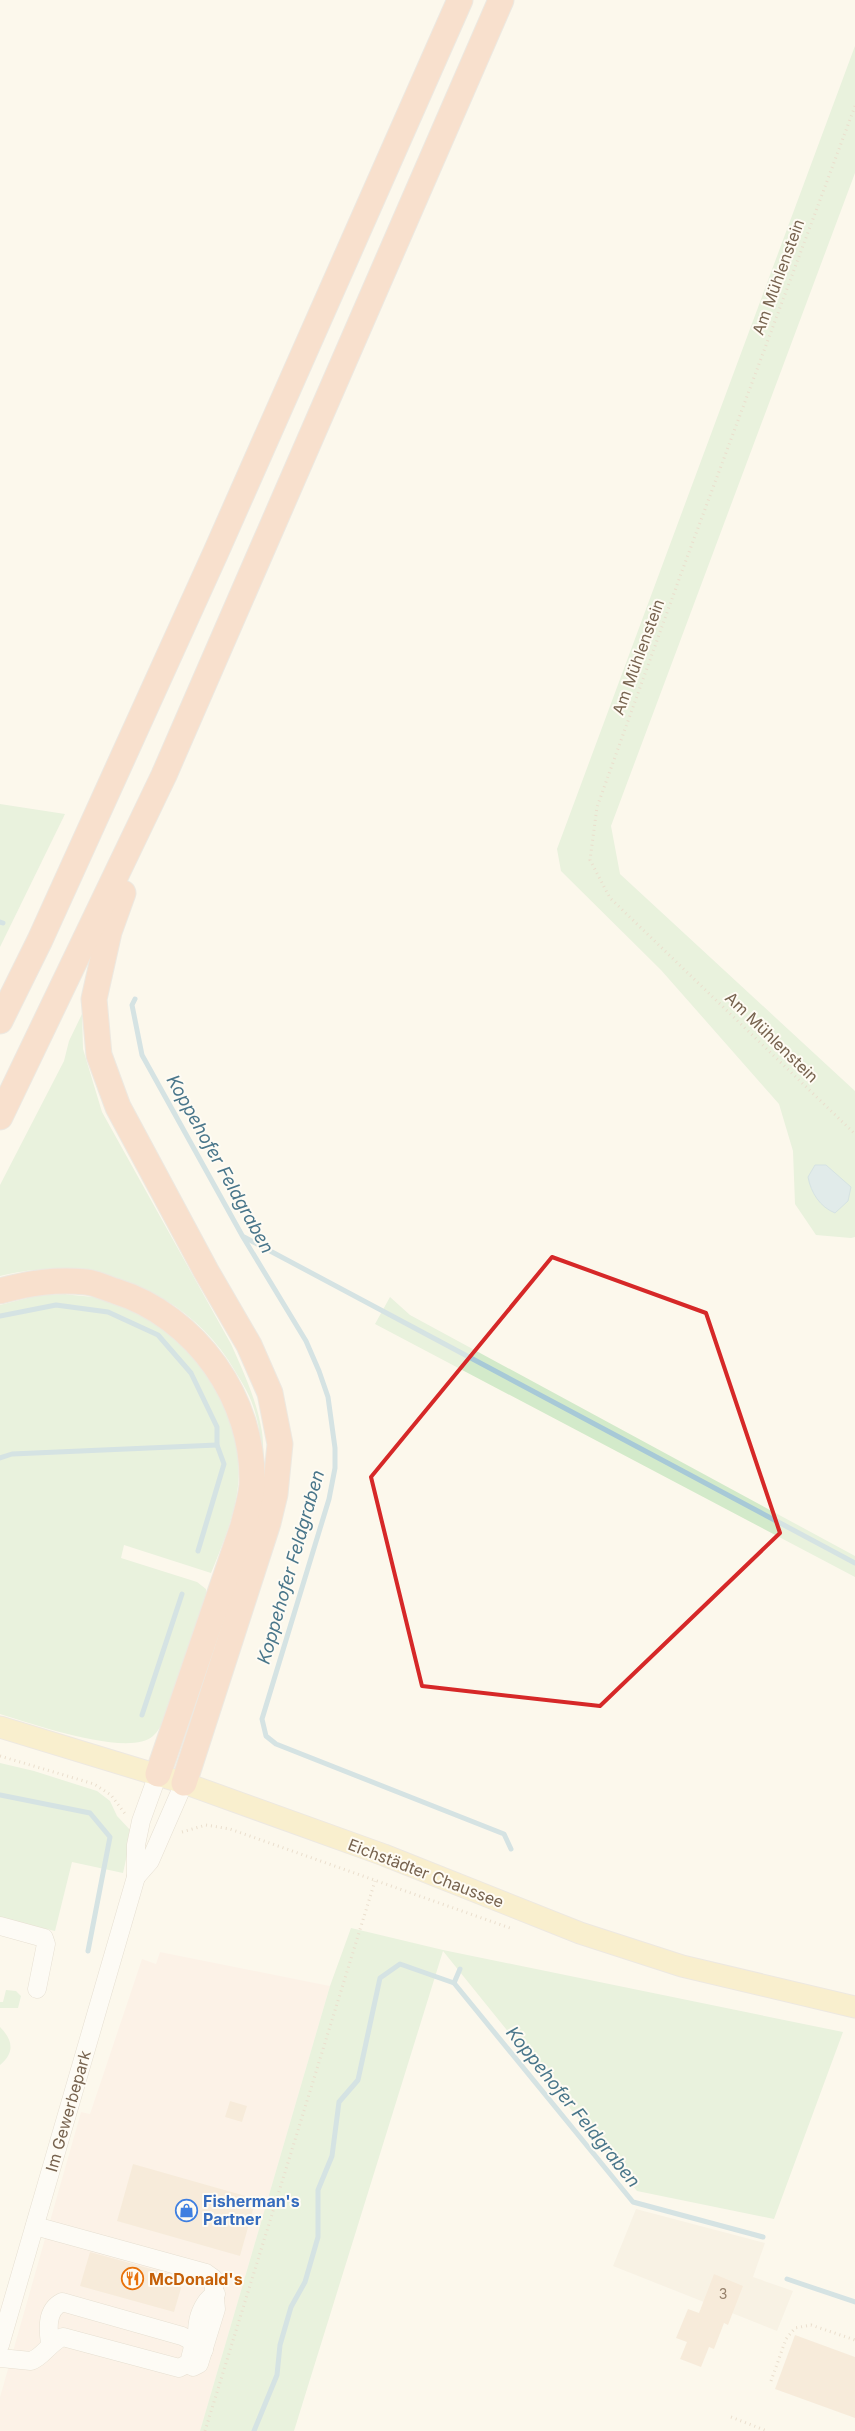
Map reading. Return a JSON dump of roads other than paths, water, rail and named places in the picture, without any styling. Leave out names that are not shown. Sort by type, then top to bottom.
[{"type":"highway","points":[[0,1021],[40,940],[216,552],[460,0]]},
{"type":"highway","points":[[0,1117],[164,775],[501,0]]},
{"type":"highway","points":[[164,775],[109,932],[94,999],[99,1055],[118,1107],[206,1271],[249,1346],[270,1393],[280,1444],[275,1494],[268,1523],[184,1783]]},
{"type":"highway","points":[[0,987],[40,940]]},
{"type":"highway","points":[[0,1291],[34,1282],[88,1282],[138,1298],[175,1322],[203,1348],[229,1386],[246,1426],[252,1486],[243,1526],[158,1774]]},
{"type":"main road","name":"Eichstädter Chaussee","points":[[0,1727],[184,1783],[384,1855],[580,1933],[682,1966],[855,2006]]},
{"type":"street","name":"Im Gewerbepark","points":[[0,2345],[136,1877],[136,1845],[141,1821],[158,1774]]},
{"type":"street","name":"Im Gewerbepark","points":[[136,1877],[150,1862],[184,1783]]},
{"type":"street","points":[[0,1926],[44,1938],[46,1944],[37,1990]]},
{"type":"street","points":[[35,2226],[206,2273],[213,2278],[216,2309],[199,2364],[193,2367],[189,2363]]},
{"type":"street","points":[[50,2344],[48,2329],[50,2314],[55,2305],[62,2302],[182,2336],[190,2340],[192,2347],[189,2363]]},
{"type":"street","points":[[0,2358],[31,2361],[36,2359],[50,2344],[62,2337],[179,2368],[189,2363]]},
{"type":"water","points":[[815,1165],[826,1165],[851,1187],[848,1201],[835,1213],[817,1199],[811,1189],[808,1177]]},
{"type":"waterway","name":"Koppehofer Feldgraben","points":[[135,999],[132,1005],[142,1055],[243,1237],[306,1341],[328,1397],[335,1448],[335,1468],[329,1499],[262,1719],[266,1736],[276,1744],[504,1834],[511,1849]]},
{"type":"waterway","points":[[244,1237],[855,1563]]},
{"type":"waterway","points":[[0,1316],[56,1305],[108,1312],[158,1335],[191,1373],[217,1427],[217,1445],[224,1464],[198,1551]]},
{"type":"waterway","points":[[0,1458],[12,1454],[217,1445]]},
{"type":"waterway","points":[[142,1715],[182,1594]]},
{"type":"waterway","points":[[0,1795],[90,1813],[110,1837],[88,1951]]},
{"type":"waterway","points":[[254,2431],[277,2375],[280,2345],[291,2307],[305,2282],[318,2237],[318,2190],[332,2156],[339,2102],[358,2080],[380,1978],[400,1964],[454,1983]]},
{"type":"waterway","name":"Koppehofer Feldgraben","points":[[460,1969],[454,1983],[633,2202],[763,2237]]},
{"type":"waterway","name":"Koppehofer Feldgraben","points":[[787,2279],[855,2302]]},
{"type":"place","name":"Fisherman's Partner","points":[[187,2210]]},
{"type":"place","name":"McDonald's","points":[[133,2279]]}]
